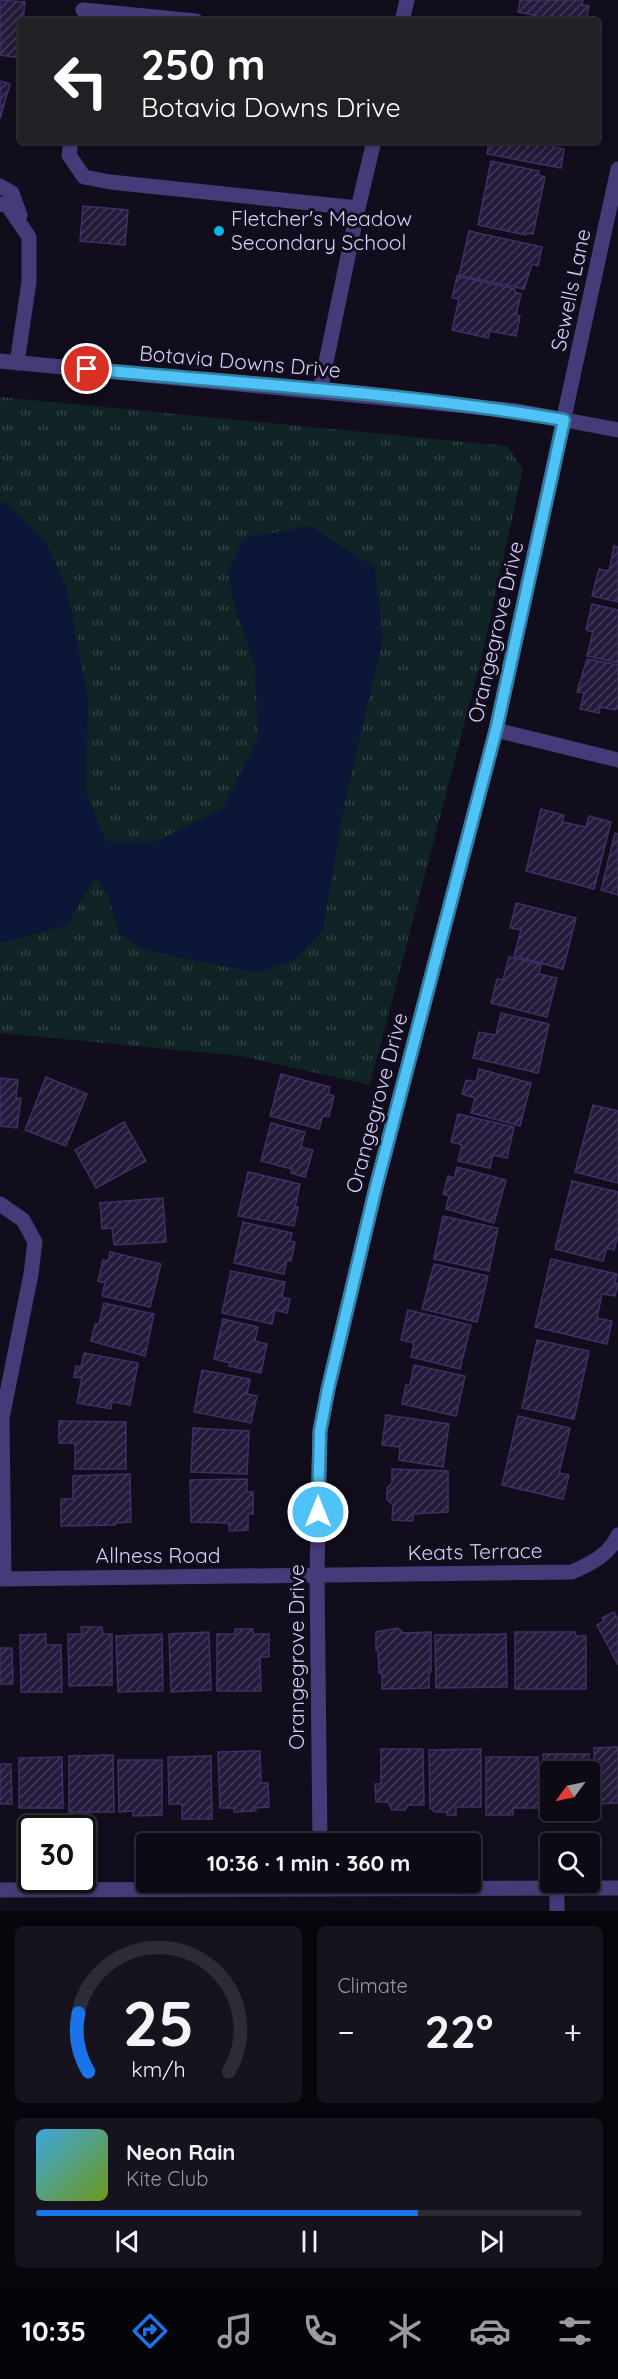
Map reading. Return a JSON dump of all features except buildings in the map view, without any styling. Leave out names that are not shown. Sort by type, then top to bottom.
[{"type":"street","points":[[403,18],[407,0]]},
{"type":"street","points":[[83,10],[165,18]]},
{"type":"street","points":[[71,144],[69,155],[84,177],[110,182],[358,208]]},
{"type":"street","points":[[320,391],[373,144]]},
{"type":"street","name":"Sewells Lane","points":[[564,420],[618,169]]},
{"type":"street","points":[[0,186],[12,193],[29,237],[29,282],[17,363]]},
{"type":"street","points":[[0,204],[8,206],[29,237]]},
{"type":"street","name":"Botavia Downs Drive","points":[[0,361],[517,411],[618,430]]},
{"type":"street","name":"Orangegrove Drive","points":[[320,1833],[317,1576],[320,1431],[376,1187],[496,730],[564,420]]},
{"type":"street","points":[[496,730],[618,760]]},
{"type":"street","points":[[0,1204],[23,1220],[35,1242],[31,1274],[2,1418],[2,1579]]},
{"type":"street","name":"Keats Terrace","points":[[317,1576],[572,1572],[596,1562],[614,1544],[618,1535]]},
{"type":"street","name":"Allness Road","points":[[2,1579],[317,1576]]},
{"type":"street","points":[[481,1887],[540,1888]]},
{"type":"street","points":[[0,1890],[136,1888]]},
{"type":"street","points":[[600,1888],[618,1888]]},
{"type":"street","points":[[557,1893],[557,1911]]},
{"type":"green space","points":[[0,397],[507,446],[523,469],[481,660],[370,1085],[241,1056],[0,1033]]},
{"type":"water","points":[[0,502],[7,504],[46,542],[67,590],[88,698],[86,793],[106,841],[157,841],[223,808],[258,738],[255,667],[234,603],[228,570],[244,538],[310,526],[375,568],[383,638],[345,801],[323,930],[293,961],[257,973],[144,950],[119,934],[108,894],[95,877],[67,925],[0,943]]},
{"type":"place","name":"Fletcher's Meadow Secondary School","points":[[219,231]]},
{"type":"route","points":[[87,369],[517,411],[564,420],[496,730],[376,1187],[328,1389],[320,1431],[318,1512]]}]
